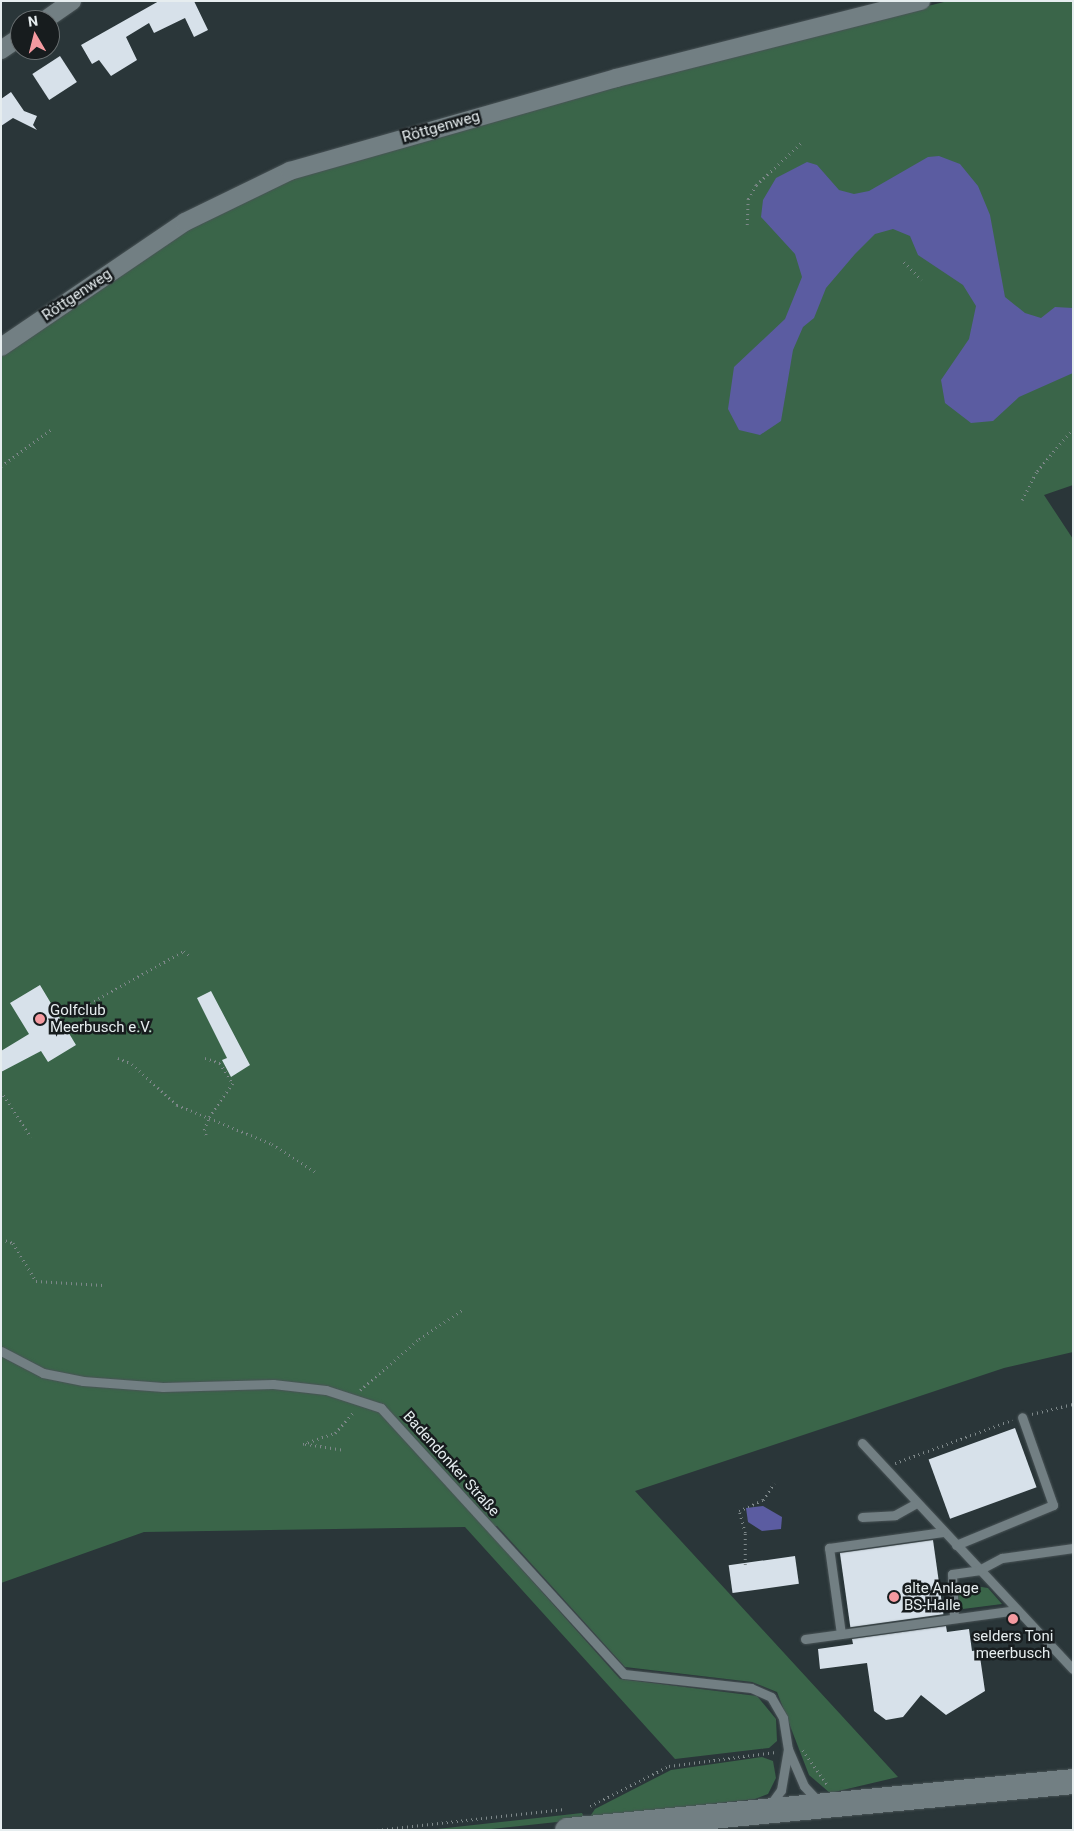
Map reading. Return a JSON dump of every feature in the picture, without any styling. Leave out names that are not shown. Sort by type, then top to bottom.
[{"type":"main road","points":[[568,1819],[762,1811],[829,1794],[1073,1781]]},
{"type":"street","points":[[59,10],[72,1]]},
{"type":"street","name":"Röttgenweg","points":[[1,347],[185,222],[290,171],[616,78],[921,1]]},
{"type":"lane","name":"Badendonker Straße","points":[[1,1352],[44,1374],[83,1381],[163,1387],[273,1384],[358,1397],[381,1408],[624,1674],[763,1692],[779,1706],[788,1749],[781,1790],[762,1811]]},
{"type":"lane","points":[[956,1545],[1053,1505],[1022,1417]]},
{"type":"lane","points":[[862,1443],[942,1532],[1017,1610],[1053,1653],[1073,1669]]},
{"type":"lane","points":[[862,1517],[895,1515],[917,1503]]},
{"type":"lane","points":[[841,1634],[829,1548],[853,1540],[942,1532]]},
{"type":"lane","points":[[954,1618],[952,1574],[980,1570],[1002,1558],[1073,1548]]},
{"type":"lane","points":[[805,1639],[1017,1610]]},
{"type":"lane","name":"Badendonker Straße","points":[[788,1749],[797,1762],[804,1786],[829,1794]]},
{"type":"path","points":[[747,225],[748,200],[756,185],[801,143]]},
{"type":"path","points":[[904,262],[922,280]]},
{"type":"path","points":[[1,466],[52,429]]},
{"type":"path","points":[[1022,500],[1037,471],[1070,432]]},
{"type":"path","points":[[72,1013],[185,951],[189,955]]},
{"type":"path","points":[[118,1058],[132,1064],[170,1101],[272,1144],[316,1172]]},
{"type":"path","points":[[205,1058],[220,1063],[233,1082],[209,1117],[204,1130],[206,1135]]},
{"type":"path","points":[[1,1091],[31,1137]]},
{"type":"path","points":[[1,1239],[13,1243],[36,1281],[102,1285]]},
{"type":"path","points":[[341,1450],[303,1444],[343,1428],[361,1389],[419,1339],[462,1310]]},
{"type":"path","points":[[885,1467],[1022,1417],[1073,1404]]},
{"type":"path","points":[[745,1565],[745,1533],[738,1511],[763,1500],[774,1484]]},
{"type":"path","points":[[585,1808],[670,1766],[788,1749],[802,1750],[829,1794]]},
{"type":"path","points":[[378,1830],[568,1819]]},
{"type":"green space","name":"Golfclub Meerbusch e.V.","points":[[948,1],[1073,1],[1073,485],[1044,495],[1073,539],[1073,1352],[1004,1368],[635,1491],[898,1777],[830,1793],[809,1775],[777,1692],[752,1682],[625,1667],[497,1526],[486,1529],[620,1679],[757,1696],[776,1719],[777,1741],[769,1748],[675,1759],[465,1527],[144,1532],[1,1583],[1,352],[187,225],[255,189],[617,83]]},
{"type":"green space","points":[[963,1584],[988,1588],[1002,1604],[955,1610],[955,1598]]},
{"type":"green space","points":[[762,1757],[773,1761],[776,1778],[768,1794],[755,1799],[589,1818],[595,1809],[671,1770]]},
{"type":"green space","points":[[582,1813],[585,1819],[482,1830],[428,1830]]},
{"type":"shaded area","points":[[939,156],[960,164],[978,186],[990,215],[1005,297],[1025,313],[1041,318],[1055,307],[1073,308],[1073,373],[1019,397],[993,421],[971,423],[945,403],[941,380],[969,339],[976,306],[963,285],[918,255],[910,236],[893,229],[875,234],[855,254],[826,288],[814,318],[803,327],[793,350],[781,421],[760,435],[739,430],[728,409],[734,367],[785,319],[802,277],[795,254],[761,217],[763,200],[776,178],[807,162],[817,165],[839,190],[854,194],[869,191],[928,157]]},
{"type":"shaded area","points":[[763,1506],[782,1517],[781,1529],[762,1531],[748,1522],[746,1508]]},
{"type":"building","points":[[159,1],[194,1],[208,30],[194,37],[185,18],[154,33],[149,23],[126,37],[137,60],[111,76],[99,60],[92,64],[81,45]]},
{"type":"building","points":[[60,56],[77,82],[49,100],[32,74],[54,60],[60,60]]},
{"type":"building","points":[[11,92],[24,111],[37,116],[33,125],[37,130],[13,118],[1,126],[1,99]]},
{"type":"building","name":"Golfclub Meerbusch e.V.","points":[[40,985],[76,1045],[48,1062],[41,1051],[1,1072],[1,1051],[29,1034],[10,1003]]},
{"type":"building","points":[[211,991],[250,1065],[231,1077],[222,1060],[227,1058],[197,998]]},
{"type":"building","points":[[1015,1428],[1037,1487],[950,1519],[929,1459]]},
{"type":"building","points":[[933,1540],[943,1614],[850,1627],[840,1553]]},
{"type":"building","points":[[795,1556],[799,1584],[733,1593],[729,1565]]},
{"type":"building","points":[[946,1626],[947,1632],[969,1629],[972,1651],[979,1650],[985,1691],[946,1715],[921,1695],[903,1717],[886,1720],[874,1711],[867,1663],[820,1669],[818,1649],[853,1644],[852,1639]]},
{"type":"place","name":"Golfclub Meerbusch e.V.","points":[[40,1019]]},
{"type":"place","name":"alte Anlage BS-Halle","points":[[894,1597]]},
{"type":"place","name":"selders Toni meerbusch","points":[[1013,1619]]}]
